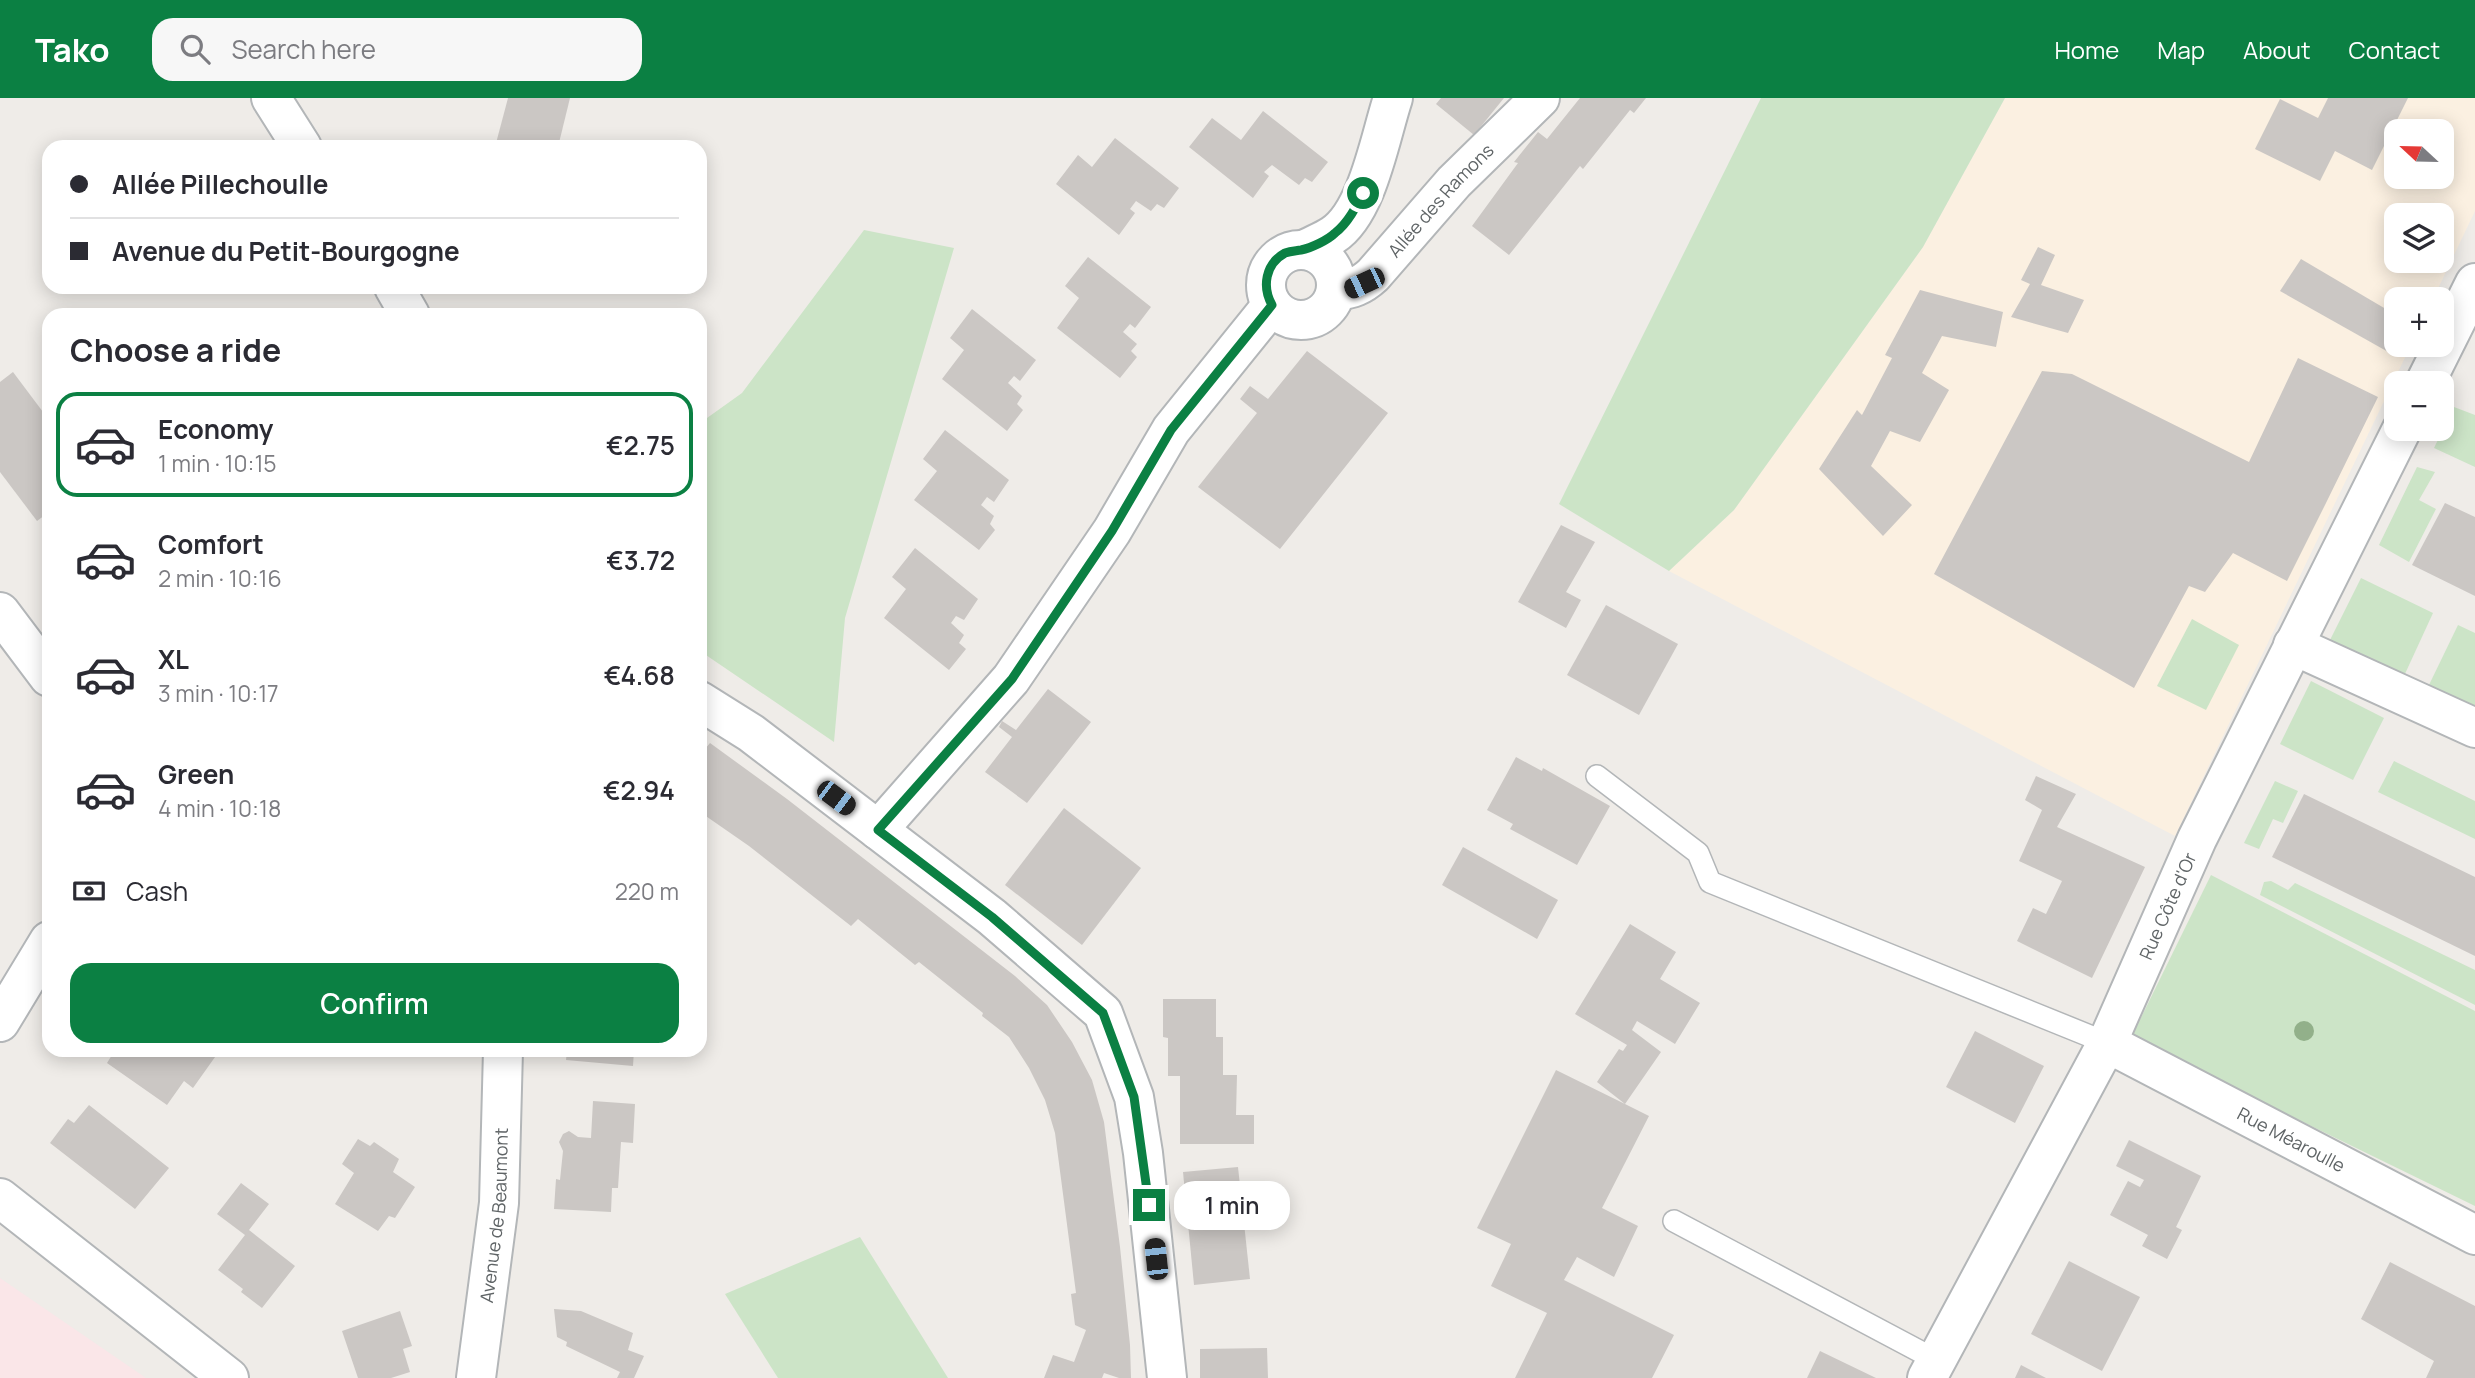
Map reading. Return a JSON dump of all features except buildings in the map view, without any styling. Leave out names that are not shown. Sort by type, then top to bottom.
[{"type":"street","points":[[271,98],[298,140]]},
{"type":"street","points":[[1304,250],[1315,252],[1331,266],[1335,275],[1336,291],[1333,301],[1323,313],[1311,319],[1297,320],[1281,314],[1272,305],[1266,285],[1267,274],[1273,264],[1286,253],[1304,250],[1335,234],[1352,215],[1363,193],[1393,98]]},
{"type":"street","name":"Allée des Ramons","points":[[1336,291],[1351,289],[1373,275],[1454,182],[1539,98]]},
{"type":"street","points":[[2431,371],[2475,283]]},
{"type":"street","points":[[878,830],[1012,679],[1112,531],[1171,430],[1272,305]]},
{"type":"street","name":"Rue Côte d'Or","points":[[1931,1369],[2107,1043],[2197,839],[2396,441]]},
{"type":"street","points":[[0,612],[42,668]]},
{"type":"street","points":[[2293,645],[2475,728]]},
{"type":"street","points":[[707,705],[751,733],[992,917],[1103,1013],[1134,1097],[1143,1153],[1167,1378]]},
{"type":"street","points":[[0,1022],[42,953]]},
{"type":"street","name":"Rue Méaroulle","points":[[2107,1043],[2475,1235]]},
{"type":"street","name":"Avenue de Beaumont","points":[[476,1378],[499,1203],[503,1057]]},
{"type":"street","points":[[0,1198],[229,1378]]},
{"type":"lane","points":[[1597,776],[1698,853],[1710,882],[2107,1043]]},
{"type":"lane","points":[[1674,1221],[1931,1369]]},
{"type":"shaded area","points":[[2005,98],[2475,98],[2475,211],[2454,255],[2454,203],[2384,203],[2384,273],[2445,273],[2439,287],[2384,287],[2384,357],[2405,357],[2399,371],[2384,371],[2384,401],[2175,836],[1669,571],[1734,510],[1923,247]]},
{"type":"shaded area","points":[[0,1278],[146,1378],[0,1378]]},
{"type":"green space","points":[[1761,98],[2005,98],[1923,247],[1734,510],[1669,571],[1559,504]]},
{"type":"green space","points":[[864,230],[954,248],[845,618],[834,742],[707,656],[707,418],[742,393]]},
{"type":"green space","points":[[2454,407],[2475,415],[2475,467],[2434,448],[2437,441],[2454,441]]},
{"type":"green space","points":[[2417,467],[2435,472],[2419,500],[2436,509],[2409,562],[2379,545]]},
{"type":"green space","points":[[2361,578],[2433,613],[2404,676],[2330,640]]},
{"type":"green space","points":[[2192,619],[2239,645],[2206,710],[2157,686]]},
{"type":"green space","points":[[2458,625],[2475,633],[2475,710],[2428,687]]},
{"type":"green space","points":[[2311,681],[2384,718],[2353,780],[2280,744]]},
{"type":"green space","points":[[2394,761],[2475,801],[2475,839],[2378,792]]},
{"type":"green space","points":[[2275,781],[2298,791],[2283,823],[2273,819],[2259,849],[2244,843]]},
{"type":"green space","points":[[2211,875],[2475,1011],[2475,1206],[2131,1038]]},
{"type":"green space","points":[[2271,881],[2288,890],[2295,883],[2475,970],[2475,1005],[2260,895],[2264,882]]},
{"type":"green space","points":[[860,1237],[948,1378],[778,1378],[725,1294]]},
{"type":"route","points":[[1149,1205],[1134,1097],[1103,1013],[992,917],[878,830],[1012,679],[1112,531],[1171,430],[1272,305],[1266,285],[1267,274],[1273,264],[1286,253],[1304,250],[1335,234],[1352,215],[1363,193]]}]
